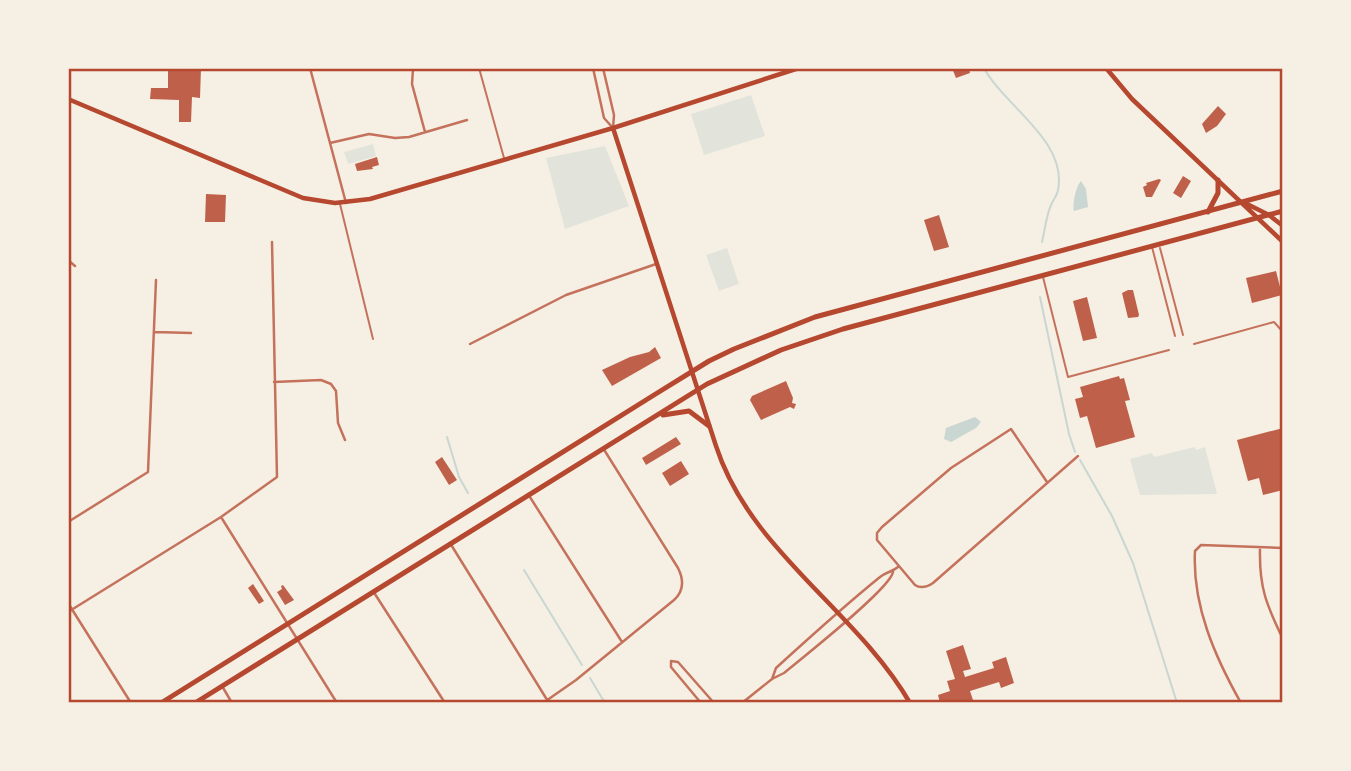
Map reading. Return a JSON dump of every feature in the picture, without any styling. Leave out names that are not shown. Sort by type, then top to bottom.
[{"type":"highway","points":[[1208,212],[1218,193],[1218,180]]},
{"type":"highway","points":[[161,703],[692,372],[752,341],[815,317],[1283,191]]},
{"type":"highway","points":[[195,703],[603,448],[698,390],[755,361],[811,339],[1283,211]]},
{"type":"highway","points":[[656,416],[689,411],[709,426]]},
{"type":"main road","points":[[68,99],[303,198],[346,203],[370,199],[613,128],[799,68]]},
{"type":"main road","points":[[1106,68],[1132,99],[1283,242]]},
{"type":"main road","points":[[613,128],[725,472],[743,505],[893,677],[910,703]]},
{"type":"main road","points":[[1243,202],[1269,215],[1283,226]]},
{"type":"street","points":[[310,68],[346,203]]},
{"type":"street","points":[[593,68],[604,118],[613,128]]},
{"type":"street","points":[[603,68],[614,115],[613,128]]},
{"type":"street","points":[[413,69],[412,84],[425,132]]},
{"type":"street","points":[[330,143],[369,134],[401,138],[467,120]]},
{"type":"street","points":[[70,610],[221,517],[277,477],[272,242]]},
{"type":"street","points":[[68,260],[75,266]]},
{"type":"street","points":[[470,344],[566,295],[656,264]]},
{"type":"street","points":[[68,522],[148,472],[156,280]]},
{"type":"street","points":[[155,332],[191,333]]},
{"type":"street","points":[[274,382],[321,380],[331,384],[336,391],[338,424],[345,440]]},
{"type":"street","points":[[1047,482],[1011,429],[946,472],[881,527],[877,536],[878,542],[917,586],[929,586],[1078,456]]},
{"type":"street","points":[[450,543],[547,702],[677,597],[681,590],[682,581],[678,568],[603,448]]},
{"type":"street","points":[[528,494],[622,642]]},
{"type":"street","points":[[221,517],[337,703]]},
{"type":"street","points":[[1241,703],[1208,633],[1201,611],[1195,577],[1195,551],[1201,545],[1283,548]]},
{"type":"street","points":[[1260,547],[1259,577],[1264,596],[1283,639]]},
{"type":"street","points":[[742,703],[784,673],[845,621],[889,582],[899,566]]},
{"type":"street","points":[[772,679],[776,668],[837,613],[884,573],[893,572]]},
{"type":"street","points":[[373,591],[445,703]]},
{"type":"street","points":[[68,603],[131,703]]},
{"type":"street","points":[[701,703],[671,667],[671,661],[678,662],[715,703]]},
{"type":"street","points":[[222,686],[233,703]]},
{"type":"lane","points":[[479,68],[504,159]]},
{"type":"lane","points":[[340,203],[373,339]]},
{"type":"lane","points":[[1159,244],[1183,335]]},
{"type":"lane","points":[[1151,246],[1175,336]]},
{"type":"lane","points":[[1043,275],[1068,377],[1170,350]]},
{"type":"lane","points":[[1194,344],[1273,322],[1283,331]]},
{"type":"shaded area","points":[[751,95],[765,136],[704,155],[691,114]]},
{"type":"shaded area","points":[[373,144],[376,156],[348,164],[344,152]]},
{"type":"shaded area","points":[[605,146],[629,206],[565,229],[546,158]]},
{"type":"shaded area","points":[[1081,181],[1086,189],[1088,207],[1074,211],[1075,196]]},
{"type":"shaded area","points":[[727,248],[739,284],[719,291],[706,255]]},
{"type":"shaded area","points":[[975,417],[981,422],[976,428],[951,442],[944,439],[946,428]]},
{"type":"shaded area","points":[[1195,447],[1196,450],[1205,447],[1217,494],[1140,495],[1130,459],[1152,453],[1154,457]]},
{"type":"building","points":[[168,68],[201,68],[200,98],[192,97],[191,122],[179,122],[179,100],[150,99],[151,88],[168,88]]},
{"type":"building","points":[[952,68],[969,68],[970,73],[956,78]]},
{"type":"building","points":[[1218,106],[1226,114],[1217,126],[1206,133],[1202,124]]},
{"type":"building","points":[[377,157],[379,165],[372,167],[373,169],[357,171],[355,164]]},
{"type":"building","points":[[1183,176],[1191,181],[1181,198],[1173,193]]},
{"type":"building","points":[[1161,180],[1152,197],[1146,197],[1143,187],[1146,183]]},
{"type":"building","points":[[206,194],[226,195],[225,222],[205,222]]},
{"type":"building","points":[[939,215],[949,247],[934,251],[924,220]]},
{"type":"building","points":[[1276,271],[1282,295],[1252,303],[1246,278]]},
{"type":"building","points":[[1133,290],[1138,317],[1128,318],[1122,293]]},
{"type":"building","points":[[1087,297],[1097,338],[1083,341],[1073,301]]},
{"type":"building","points":[[655,347],[661,358],[612,386],[602,370],[630,357],[649,352]]},
{"type":"building","points":[[1119,376],[1120,379],[1124,378],[1130,400],[1125,401],[1135,437],[1096,448],[1087,416],[1080,418],[1075,399],[1083,397],[1080,387]]},
{"type":"building","points":[[786,381],[793,398],[792,403],[796,404],[794,409],[790,407],[761,420],[750,400],[752,396]]},
{"type":"building","points":[[1283,428],[1283,490],[1263,495],[1259,478],[1248,481],[1237,440]]},
{"type":"building","points":[[676,437],[681,444],[646,465],[642,458]]},
{"type":"building","points":[[442,457],[457,480],[449,485],[435,462]]},
{"type":"building","points":[[681,461],[689,474],[670,486],[662,473]]},
{"type":"building","points":[[253,584],[264,601],[259,604],[248,588]]},
{"type":"building","points":[[283,585],[294,600],[285,605],[277,592]]},
{"type":"building","points":[[963,645],[971,669],[963,671],[965,677],[994,668],[992,662],[1006,657],[1014,683],[1001,688],[999,682],[970,691],[974,703],[940,703],[938,695],[950,691],[947,681],[955,679],[946,651]]},
{"type":"waterway","points":[[984,68],[1044,140],[1059,172],[1058,190],[1048,214],[1042,242]]},
{"type":"waterway","points":[[1040,297],[1075,452]]},
{"type":"waterway","points":[[447,437],[459,477],[468,493]]},
{"type":"waterway","points":[[1080,460],[1112,516],[1133,563],[1177,703]]},
{"type":"waterway","points":[[524,570],[582,665]]},
{"type":"waterway","points":[[590,678],[605,703]]}]
